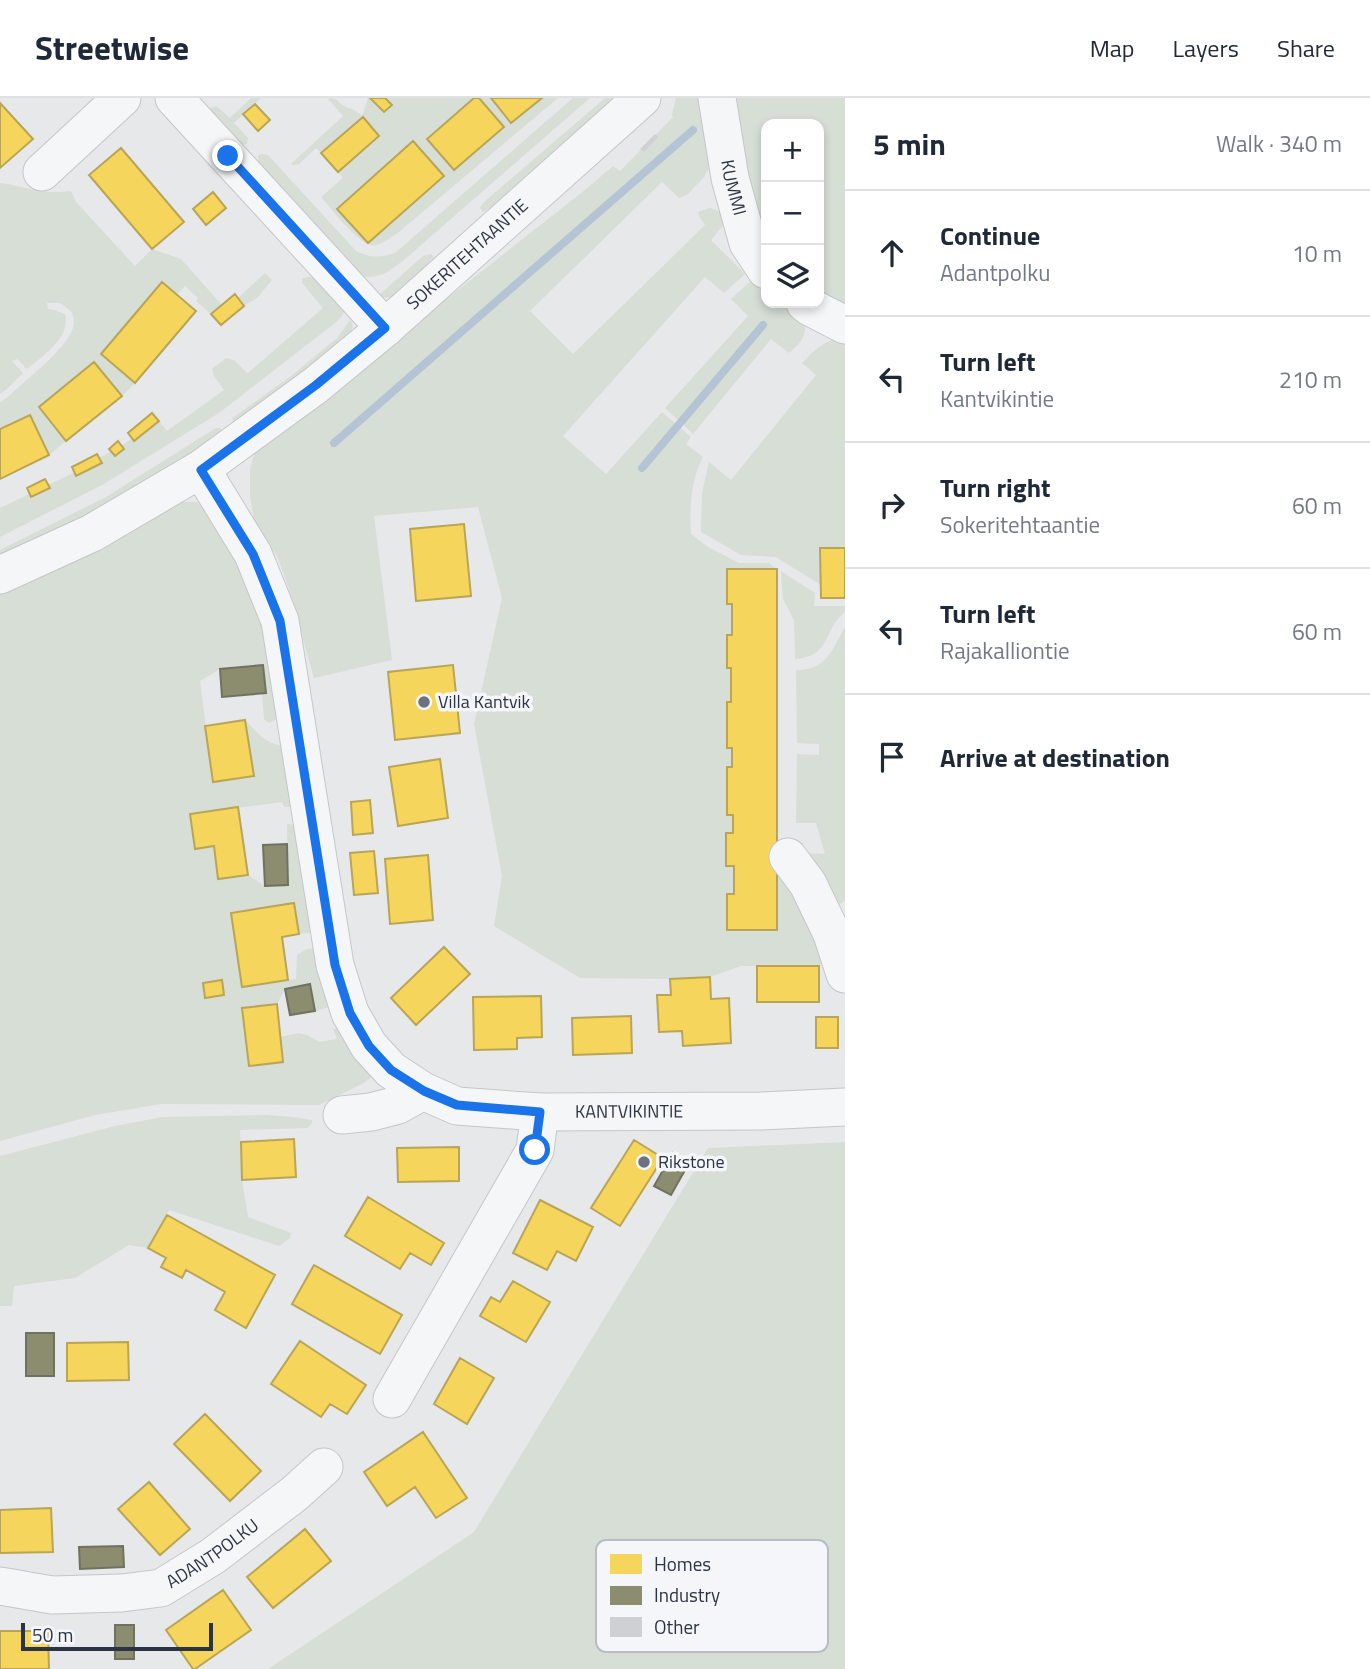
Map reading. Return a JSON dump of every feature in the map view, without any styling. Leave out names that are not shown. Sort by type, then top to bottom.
[{"type":"street","points":[[41,172],[122,98]]},
{"type":"street","points":[[174,98],[385,328]]},
{"type":"street","name":"SOKERITEHTAANTIE","points":[[0,575],[92,533],[201,470],[316,385],[385,328],[642,98]]},
{"type":"street","name":"KUMMI","points":[[717,98],[730,178],[748,243],[761,262]]},
{"type":"street","points":[[814,308],[845,325]]},
{"type":"street","name":"KANTVIKINTIE","points":[[201,470],[253,554],[280,621],[335,965],[350,1013],[369,1046],[391,1070],[424,1091],[457,1105],[540,1112],[761,1111],[845,1107]]},
{"type":"street","points":[[788,857],[808,884],[832,934],[845,974]]},
{"type":"street","points":[[342,1115],[371,1112],[398,1105],[424,1091]]},
{"type":"street","points":[[392,1399],[535,1150],[540,1112]]},
{"type":"street","name":"ADANTPOLKU","points":[[0,1586],[52,1595],[122,1593],[161,1588],[213,1556],[294,1494],[324,1467]]},
{"type":"shaded area","points":[[251,98],[261,98],[234,123],[248,138],[247,144],[239,145],[210,108],[216,106],[230,118]]},
{"type":"shaded area","points":[[368,98],[384,112],[391,105],[385,98],[558,98],[400,231],[385,241],[370,245],[362,241],[321,197],[343,178],[338,172],[379,136],[363,117],[321,153],[316,148],[299,164],[292,165],[343,116],[328,99],[362,116]]},
{"type":"shaded area","points":[[573,98],[590,98],[405,259],[385,273],[375,276],[362,276],[259,167],[258,156],[268,155],[356,251],[371,256],[385,256],[395,253]]},
{"type":"shaded area","points":[[605,98],[623,98],[519,190],[483,212],[480,208],[483,203]]},
{"type":"shaded area","points":[[676,98],[699,98],[706,111],[714,158],[704,177],[688,194],[679,198],[662,182],[530,311],[573,354],[705,225],[698,212],[710,208],[720,212],[727,221],[711,240],[745,274],[724,293],[705,277],[563,436],[606,474],[662,412],[691,437],[686,444],[703,457],[692,495],[691,534],[708,547],[739,563],[769,563],[777,569],[727,570],[727,604],[732,604],[731,702],[727,702],[732,767],[727,815],[733,815],[733,833],[726,834],[726,865],[734,866],[734,894],[727,894],[777,930],[777,867],[829,958],[819,966],[741,966],[710,977],[580,978],[494,926],[502,876],[474,724],[502,598],[478,507],[374,516],[392,660],[314,678],[278,558],[255,524],[250,497],[250,468],[256,449],[613,166],[620,171],[673,117]]},
{"type":"shaded area","points":[[728,98],[845,98],[845,311],[824,296],[824,119],[761,119],[761,232],[752,217]]},
{"type":"shaded area","points":[[0,183],[44,192],[71,191],[76,202],[135,266],[152,249],[181,259],[222,305],[211,314],[196,301],[198,298],[185,286],[101,354],[135,383],[122,396],[93,362],[39,407],[66,441],[49,455],[30,415],[0,429],[0,402],[62,346],[73,328],[72,312],[60,303],[47,303],[48,309],[65,314],[66,322],[60,338],[27,369],[17,359],[12,361],[23,373],[0,394]]},
{"type":"shaded area","points":[[431,254],[434,257],[395,297],[377,297],[423,256]]},
{"type":"shaded area","points":[[265,273],[272,280],[257,298],[244,306],[238,298]]},
{"type":"shaded area","points":[[314,277],[345,307],[342,316],[335,323],[219,413],[102,485],[0,537],[0,508],[71,474],[132,438],[135,441],[159,421],[167,431],[224,390],[212,369],[226,358],[234,360],[249,372],[323,308],[302,283],[302,279]]},
{"type":"shaded area","points":[[752,280],[761,286],[761,308],[789,308],[805,321],[804,335],[789,353],[771,339],[693,434],[665,408],[748,316],[731,299]]},
{"type":"shaded area","points":[[350,320],[353,326],[349,337],[235,425],[232,418],[291,376],[337,338]]},
{"type":"shaded area","points":[[840,337],[845,338],[845,548],[820,548],[821,585],[776,557],[741,555],[701,532],[702,493],[709,462],[731,480],[816,375],[802,363],[819,347]]},
{"type":"shaded area","points":[[220,428],[222,437],[60,533],[0,559],[0,550],[106,497]]},
{"type":"shaded area","points":[[175,502],[197,502],[211,514],[263,603],[284,715],[269,723],[264,719],[262,694],[266,693],[263,665],[220,669],[200,681],[213,782],[254,776],[245,720],[269,742],[289,746],[293,807],[284,807],[282,802],[191,814],[195,848],[214,846],[218,879],[248,875],[265,886],[288,885],[287,824],[301,825],[317,932],[299,934],[294,903],[231,913],[242,986],[296,979],[297,955],[307,949],[316,948],[329,1007],[315,1011],[310,985],[285,989],[277,1004],[243,1008],[248,1066],[282,1062],[280,1037],[298,1033],[319,1042],[337,1039],[333,1029],[341,1027],[380,1070],[364,1083],[319,1105],[161,1104],[95,1115],[0,1141],[0,591]]},
{"type":"shaded area","points":[[781,571],[815,593],[814,606],[845,606],[845,612],[833,626],[826,641],[807,657],[795,659],[794,620],[783,599]]},
{"type":"shaded area","points":[[845,627],[845,901],[833,907],[806,853],[825,854],[816,823],[796,823],[797,754],[819,755],[819,744],[797,743],[796,670],[814,667],[827,658]]},
{"type":"shaded area","points":[[266,1115],[312,1120],[308,1128],[240,1130],[242,1180],[248,1217],[291,1233],[290,1238],[279,1246],[169,1210],[148,1248],[129,1245],[75,1278],[14,1286],[12,1306],[0,1306],[0,1156],[115,1126],[163,1117]]},
{"type":"shaded area","points":[[845,1142],[845,1669],[268,1669],[474,1532],[708,1148]]},
{"type":"building: Homes","points":[[370,98],[385,98],[392,105],[384,112]]},
{"type":"building: Homes","points":[[474,98],[479,98],[504,127],[454,170],[427,139]]},
{"type":"building: Homes","points":[[491,98],[542,98],[511,123]]},
{"type":"building: Homes","points":[[0,103],[33,139],[0,168]]},
{"type":"building: Homes","points":[[255,104],[270,120],[258,131],[243,114]]},
{"type":"building: Homes","points":[[363,117],[379,136],[338,172],[321,153]]},
{"type":"building: Homes","points":[[413,141],[444,176],[368,243],[337,209]]},
{"type":"building: Homes","points":[[121,148],[184,222],[152,249],[89,175]]},
{"type":"building: Homes","points":[[213,192],[226,208],[206,225],[193,209]]},
{"type":"building: Homes","points":[[162,282],[196,311],[135,383],[101,354]]},
{"type":"building: Homes","points":[[235,294],[244,306],[221,325],[211,314]]},
{"type":"building: Homes","points":[[94,362],[122,396],[66,441],[39,407]]},
{"type":"building: Homes","points":[[152,413],[159,421],[134,441],[128,433]]},
{"type":"building: Homes","points":[[30,415],[49,455],[0,479],[0,429]]},
{"type":"building: Homes","points":[[118,441],[124,449],[115,456],[109,449]]},
{"type":"building: Homes","points":[[97,454],[102,463],[76,476],[72,467]]},
{"type":"building: Homes","points":[[45,479],[50,488],[31,497],[27,488]]},
{"type":"building: Homes","points":[[464,524],[471,596],[416,601],[410,529]]},
{"type":"building: Homes","points":[[820,548],[845,548],[845,598],[821,598]]},
{"type":"building: Homes","points":[[727,569],[777,569],[777,930],[727,930],[727,894],[734,894],[734,866],[726,866],[726,833],[733,833],[733,815],[727,815],[727,767],[732,767],[732,748],[727,748],[727,702],[731,702],[731,668],[727,668],[727,635],[732,635],[732,604],[727,604]]},
{"type":"building: Homes","name":"Villa Kantvik","points":[[453,665],[460,733],[395,740],[388,672]]},
{"type":"building: Homes","points":[[245,720],[254,776],[213,782],[205,726]]},
{"type":"building: Homes","points":[[440,759],[448,818],[398,826],[389,767]]},
{"type":"building: Homes","points":[[370,800],[373,833],[353,835],[351,802]]},
{"type":"building: Homes","points":[[238,807],[248,875],[218,879],[214,846],[195,849],[190,814]]},
{"type":"building: Homes","points":[[374,851],[378,893],[354,895],[350,853]]},
{"type":"building: Homes","points":[[428,855],[433,920],[390,924],[385,859]]},
{"type":"building: Homes","points":[[294,903],[299,934],[282,937],[288,980],[242,987],[231,913]]},
{"type":"building: Homes","points":[[444,947],[470,974],[416,1025],[391,998]]},
{"type":"building: Homes","points":[[757,966],[819,966],[819,1002],[757,1002]]},
{"type":"building: Homes","points":[[710,977],[711,999],[729,998],[731,1043],[683,1046],[682,1031],[659,1032],[657,995],[671,995],[670,979]]},
{"type":"building: Homes","points":[[222,980],[224,995],[205,998],[203,983]]},
{"type":"building: Homes","points":[[541,996],[542,1037],[517,1038],[517,1049],[474,1050],[473,997]]},
{"type":"building: Homes","points":[[277,1004],[283,1062],[249,1066],[242,1008]]},
{"type":"building: Homes","points":[[631,1016],[632,1053],[573,1055],[572,1018]]},
{"type":"building: Homes","points":[[816,1017],[838,1017],[838,1048],[816,1048]]},
{"type":"building: Homes","points":[[294,1139],[296,1177],[242,1180],[241,1142]]},
{"type":"building: Homes","points":[[634,1140],[663,1158],[620,1226],[591,1208]]},
{"type":"building: Homes","points":[[459,1147],[459,1181],[398,1182],[397,1148]]},
{"type":"building: Homes","points":[[368,1197],[444,1243],[431,1265],[410,1253],[400,1269],[345,1236]]},
{"type":"building: Homes","points":[[540,1200],[593,1227],[576,1261],[557,1251],[547,1270],[513,1253]]},
{"type":"building: Homes","points":[[167,1215],[275,1275],[246,1328],[215,1310],[225,1292],[186,1270],[182,1278],[161,1267],[166,1258],[148,1248]]},
{"type":"building: Homes","points":[[314,1265],[402,1315],[380,1354],[292,1304]]},
{"type":"building: Homes","points":[[513,1281],[550,1302],[526,1342],[480,1316],[491,1297],[500,1302]]},
{"type":"building: Homes","points":[[300,1341],[366,1385],[347,1414],[330,1404],[321,1417],[271,1384]]},
{"type":"building: Homes","points":[[128,1342],[129,1380],[67,1381],[67,1343]]},
{"type":"building: Homes","points":[[460,1358],[494,1378],[467,1424],[434,1404]]},
{"type":"building: Homes","points":[[205,1414],[261,1471],[230,1501],[174,1444]]},
{"type":"building: Homes","points":[[423,1432],[467,1498],[436,1518],[415,1487],[387,1506],[364,1472]]},
{"type":"building: Homes","points":[[149,1482],[190,1529],[160,1555],[118,1509]]},
{"type":"building: Homes","points":[[51,1508],[53,1552],[0,1553],[0,1510]]},
{"type":"building: Homes","points":[[305,1529],[331,1561],[273,1608],[247,1577]]},
{"type":"building: Homes","points":[[223,1590],[251,1630],[193,1669],[166,1630]]},
{"type":"building: Homes","points":[[0,1631],[48,1631],[49,1669],[0,1669]]},
{"type":"building: Industry","points":[[263,665],[266,693],[222,697],[220,669]]},
{"type":"building: Industry","points":[[287,844],[288,885],[265,886],[263,845]]},
{"type":"building: Industry","points":[[310,984],[315,1011],[290,1015],[285,989]]},
{"type":"building: Industry","points":[[673,1153],[689,1163],[671,1195],[654,1186]]},
{"type":"building: Industry","points":[[26,1333],[54,1333],[54,1376],[26,1376]]},
{"type":"building: Industry","points":[[123,1546],[124,1567],[80,1569],[79,1547]]},
{"type":"building: Industry","points":[[115,1625],[134,1625],[134,1659],[115,1659]]},
{"type":"building: Other","points":[[655,134],[658,137],[644,152],[640,149]]},
{"type":"waterway","points":[[334,443],[693,130]]},
{"type":"waterway","points":[[642,468],[763,325]]},
{"type":"place","name":"Villa Kantvik","points":[[424,702]]},
{"type":"place","name":"Rikstone","points":[[644,1162]]},
{"type":"route","points":[[228,156],[385,328],[316,385],[201,470],[253,554],[280,621],[335,965],[350,1013],[369,1046],[391,1070],[424,1091],[457,1105],[540,1112],[535,1150]]}]
